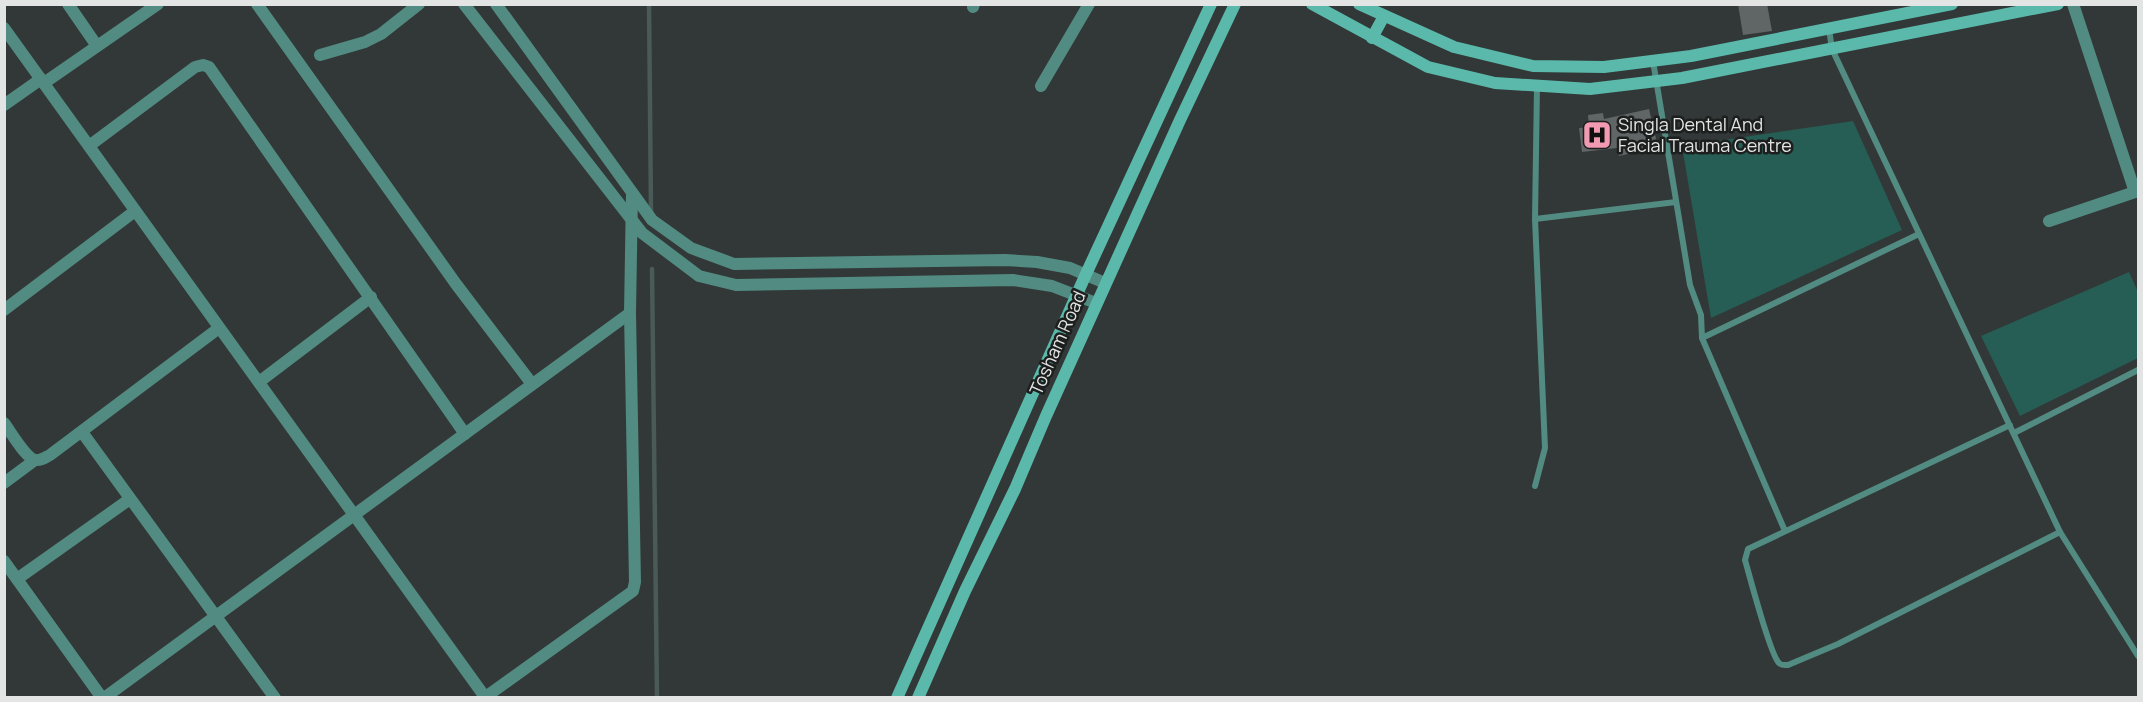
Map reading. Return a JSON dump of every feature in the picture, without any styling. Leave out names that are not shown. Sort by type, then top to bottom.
[{"type":"main road","name":"Tosham Road","points":[[897,698],[1086,274],[1211,4]]},
{"type":"main road","name":"Tosham Road","points":[[918,698],[965,591],[1015,489],[1105,283],[1235,4]]},
{"type":"main road","points":[[1312,4],[1428,67],[1495,83],[1590,89],[1682,78],[1832,49],[2020,8],[2058,4]]},
{"type":"main road","points":[[1359,4],[1454,47],[1533,66],[1604,67],[1691,56],[1952,4]]},
{"type":"main road","points":[[1372,38],[1384,16]]},
{"type":"street","points":[[68,4],[97,46]]},
{"type":"street","points":[[4,105],[158,4]]},
{"type":"street","points":[[257,4],[456,284],[532,384]]},
{"type":"street","points":[[320,55],[365,42],[381,34],[419,4]]},
{"type":"street","points":[[464,4],[642,233],[699,276],[736,285],[1013,280],[1052,286],[1096,303]]},
{"type":"street","points":[[496,4],[652,220],[691,248],[734,264],[1005,260],[1037,262],[1070,268],[1105,283]]},
{"type":"street","points":[[1041,86],[1089,4]]},
{"type":"street","points":[[2049,221],[2137,192],[2073,4]]},
{"type":"street","points":[[4,28],[485,697],[633,591],[635,582],[630,313],[632,193]]},
{"type":"street","points":[[89,146],[195,67],[203,65],[209,67],[465,434]]},
{"type":"street","points":[[4,310],[135,211]]},
{"type":"street","points":[[259,382],[371,297]]},
{"type":"street","points":[[4,561],[103,698],[630,313]]},
{"type":"street","points":[[4,483],[35,460],[50,455],[82,432],[219,328]]},
{"type":"street","points":[[4,423],[26,453],[35,460]]},
{"type":"street","points":[[82,432],[275,698]]},
{"type":"street","points":[[17,579],[130,500]]},
{"type":"lane","points":[[1830,29],[1832,49],[2061,532],[2139,656]]},
{"type":"lane","points":[[1653,61],[1690,285],[1701,315],[1702,338],[1785,531]]},
{"type":"lane","points":[[1535,486],[1545,448],[1535,219],[1537,86]]},
{"type":"lane","points":[[1535,219],[1676,202]]},
{"type":"lane","points":[[1702,338],[1919,234]]},
{"type":"lane","points":[[2014,433],[2139,370]]},
{"type":"lane","points":[[2010,425],[1748,549],[1745,560],[1778,662],[1788,665],[1838,644],[2061,532]]},
{"type":"green space","points":[[1853,121],[1902,230],[1711,318],[1682,146]]},
{"type":"green space","points":[[2129,272],[2138,292],[2138,358],[2020,416],[1981,336]]},
{"type":"building","points":[[1738,4],[1767,4],[1772,31],[1743,35]]},
{"type":"building","points":[[1649,109],[1658,147],[1619,156],[1617,148],[1582,152],[1579,128],[1589,127],[1588,115],[1603,113],[1604,119]]},
{"type":"waterway","points":[[649,4],[651,212]]},
{"type":"waterway","points":[[652,269],[657,698]]},
{"type":"place","name":"Singla Dental And Facial Trauma Centre","points":[[1597,135]]}]
